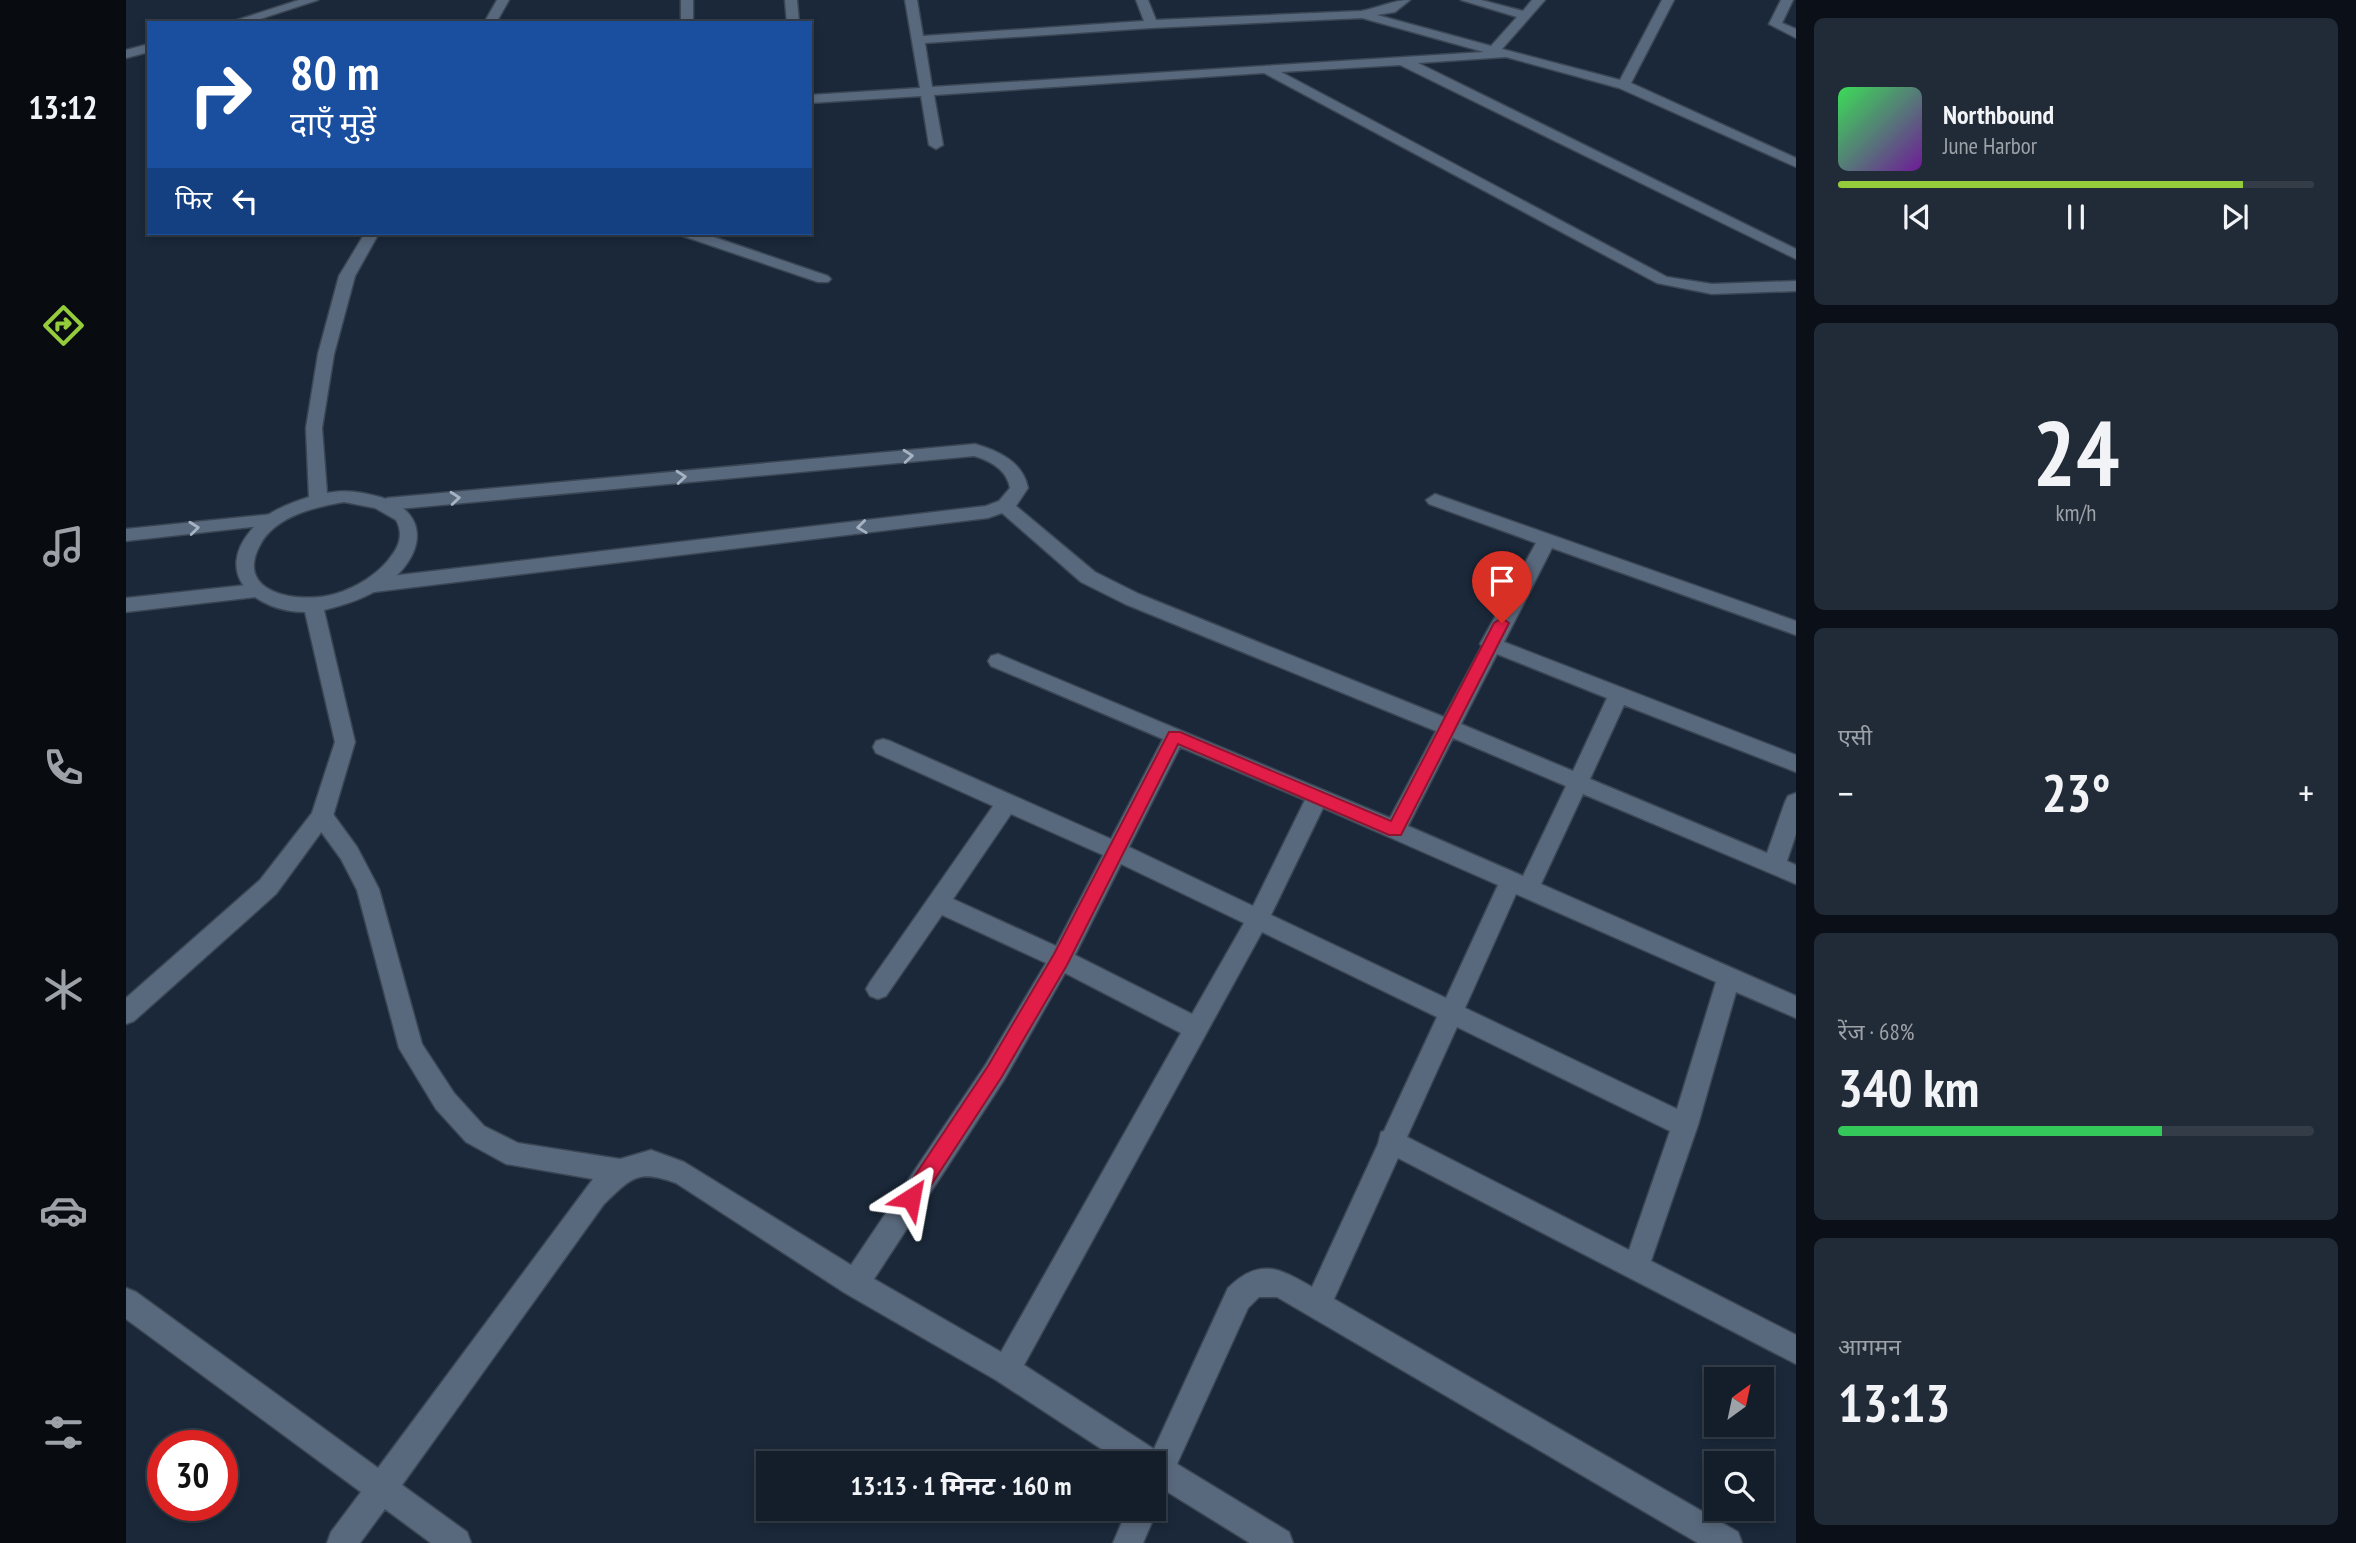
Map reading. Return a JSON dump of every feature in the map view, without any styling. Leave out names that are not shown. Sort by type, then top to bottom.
[{"type":"street","points":[[241,21],[312,0]]},
{"type":"street","points":[[491,21],[503,0]]},
{"type":"street","points":[[687,0],[687,21]]},
{"type":"street","points":[[791,0],[793,21]]},
{"type":"street","points":[[911,0],[936,145]]},
{"type":"street","points":[[1142,0],[1151,24]]},
{"type":"street","points":[[918,40],[1258,15],[1361,15],[1391,9],[1404,0]]},
{"type":"street","points":[[1466,0],[1525,15]]},
{"type":"street","points":[[812,99],[1269,71],[1498,53],[1539,0]]},
{"type":"street","points":[[1624,85],[1668,0]]},
{"type":"street","points":[[1787,0],[1775,24],[1796,34]]},
{"type":"street","points":[[1361,15],[1624,85],[1796,163]]},
{"type":"street","points":[[126,54],[147,49]]},
{"type":"street","points":[[1403,61],[1796,255]]},
{"type":"street","points":[[1269,71],[1662,280],[1682,287],[1705,290],[1796,286]]},
{"type":"street","points":[[318,499],[314,428],[326,354],[347,276],[371,235]]},
{"type":"street","points":[[694,235],[823,279]]},
{"type":"street","points":[[374,584],[988,512],[1006,507],[1015,500],[1019,490],[1009,465],[995,455],[975,450],[387,504],[355,496],[318,499],[273,520],[256,535],[247,552],[244,566],[248,580],[257,591],[272,599],[291,604],[313,605],[356,594],[390,572],[408,545],[408,529],[401,514],[387,504]]},
{"type":"street","points":[[1435,500],[1796,628]]},
{"type":"street","points":[[1006,507],[1088,577],[1132,599],[1447,727],[1796,875]]},
{"type":"street","points":[[126,535],[273,520]]},
{"type":"street","points":[[1395,830],[1490,644],[1547,540]]},
{"type":"street","points":[[126,605],[257,591]]},
{"type":"street","points":[[126,1013],[268,887],[322,816],[345,742],[313,605]]},
{"type":"street","points":[[1490,644],[1796,764]]},
{"type":"street","points":[[998,661],[1318,796],[1796,1007]]},
{"type":"street","points":[[1318,1306],[1450,1010],[1576,782],[1619,695]]},
{"type":"street","points":[[855,1283],[995,1072],[1061,959],[1175,736]]},
{"type":"street","points":[[883,747],[1118,852],[1685,1125]]},
{"type":"street","points":[[1006,1370],[1258,919],[1318,796]]},
{"type":"street","points":[[1774,866],[1796,802]]},
{"type":"street","points":[[878,989],[1007,803]]},
{"type":"street","points":[[322,816],[349,853],[368,888],[411,1048],[445,1101],[475,1134],[515,1155],[620,1171],[652,1162],[684,1174],[855,1283],[1006,1370],[1125,1451]]},
{"type":"street","points":[[938,902],[1061,959],[1197,1029]]},
{"type":"street","points":[[1636,1267],[1685,1125],[1729,977]]},
{"type":"street","points":[[1390,1142],[1796,1350]]},
{"type":"street","points":[[342,1543],[595,1195],[620,1171]]},
{"type":"street","points":[[1164,1451],[1238,1298],[1253,1283],[1280,1283],[1727,1543]]},
{"type":"street","points":[[126,1302],[456,1543]]},
{"type":"street","points":[[1166,1478],[1278,1543]]},
{"type":"street","points":[[1128,1543],[1137,1521]]},
{"type":"route","points":[[911,1198],[995,1072],[1061,959],[1175,736],[1395,830],[1502,623]]}]
